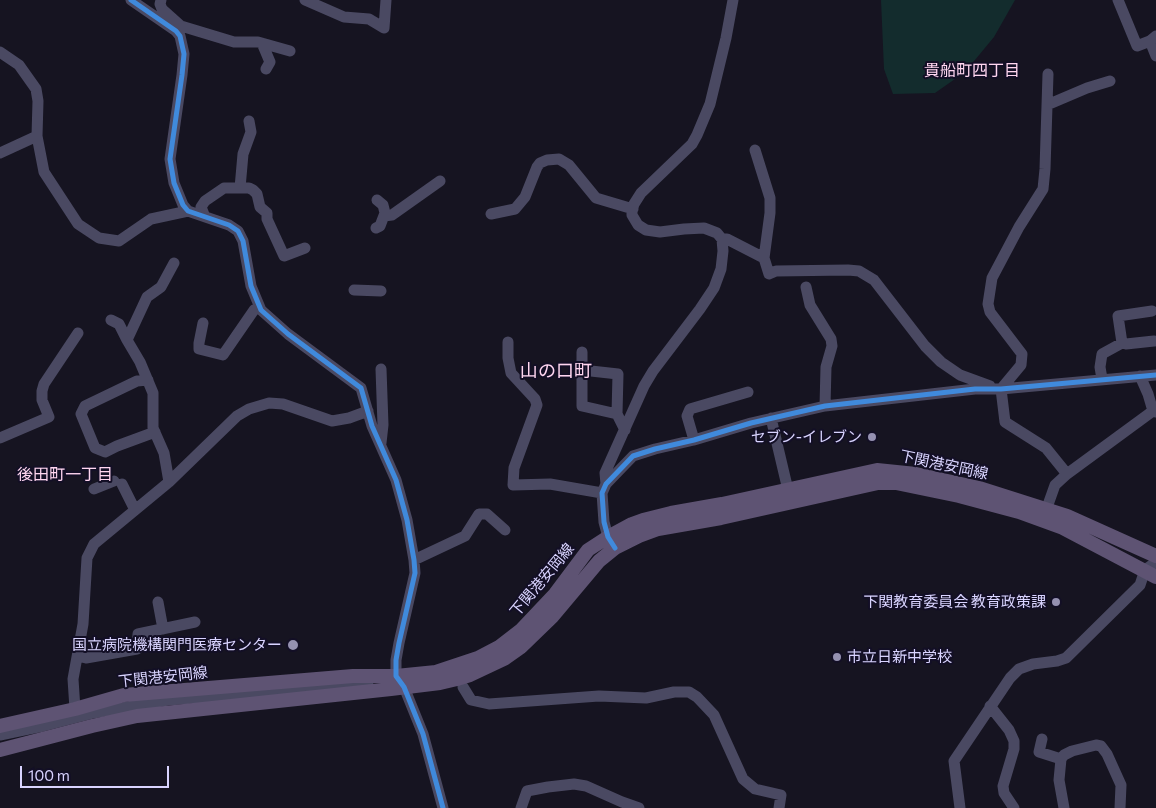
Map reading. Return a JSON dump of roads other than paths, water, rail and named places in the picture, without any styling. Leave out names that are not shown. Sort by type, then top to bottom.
[{"type":"main road","name":"下関港安岡線","points":[[611,542],[643,520],[877,470],[893,470],[980,488],[1044,514]]},
{"type":"main road","name":"下関港安岡線","points":[[0,750],[137,716],[395,682],[436,672],[478,658],[499,647],[521,630],[549,600],[588,550],[658,529],[721,518],[878,483],[896,483],[958,496],[1019,512],[1044,514],[1088,524],[1153,561]]},
{"type":"main road","name":"下関港安岡線","points":[[0,726],[124,696],[353,676],[395,682]]},
{"type":"street","points":[[131,0],[179,29],[234,42],[262,43],[290,51]]},
{"type":"street","points":[[161,0],[162,9],[179,29],[183,47],[183,63],[170,159],[174,183],[183,205],[188,211],[229,225],[238,231],[243,241],[250,286],[259,307],[288,334],[361,388],[380,445],[387,457],[401,495],[415,573],[398,643],[395,682],[423,734],[443,808]]},
{"type":"street","points":[[305,0],[344,17],[368,19],[384,28],[386,0]]},
{"type":"street","points":[[611,542],[604,522],[606,473],[644,386],[714,288],[721,269],[722,239],[717,233],[704,228],[660,232],[646,230],[638,226],[632,215],[634,204],[641,193],[686,150],[698,135],[710,104],[733,0]]},
{"type":"street","points":[[1118,0],[1137,46],[1153,39],[1156,56]]},
{"type":"street","points":[[262,43],[270,62],[266,69]]},
{"type":"street","points":[[0,52],[19,66],[36,89],[38,101],[37,136],[42,166],[48,180],[78,224],[99,238],[119,241],[151,219],[188,211]]},
{"type":"street","points":[[1048,74],[1043,189],[992,278],[989,296],[990,312],[1022,354],[1021,365],[1001,389],[1005,422],[1046,448],[1067,474]]},
{"type":"street","points":[[1047,105],[1087,88],[1110,82]]},
{"type":"street","points":[[240,188],[243,154],[251,132],[249,121]]},
{"type":"street","points":[[0,153],[37,136]]},
{"type":"street","points":[[755,150],[770,198],[764,258],[768,274],[776,272],[859,271],[874,280],[925,346],[941,362],[960,375],[1001,389]]},
{"type":"street","points":[[491,214],[515,209],[525,197],[540,163],[559,159],[569,165],[596,198],[633,209]]},
{"type":"street","points":[[384,216],[392,215],[440,181]]},
{"type":"street","points":[[205,217],[201,207],[202,203],[224,188],[253,190],[260,208],[267,213],[267,219],[284,256],[305,248]]},
{"type":"street","points":[[376,228],[380,226],[386,213],[383,205],[377,200]]},
{"type":"street","points":[[722,239],[727,239],[764,258]]},
{"type":"street","points":[[127,340],[148,297],[161,286],[174,263]]},
{"type":"street","points":[[806,287],[810,305],[831,339],[832,346],[826,367],[825,406]]},
{"type":"street","points":[[354,290],[381,292]]},
{"type":"street","points":[[203,323],[198,343],[199,349],[223,355],[254,310],[259,307]]},
{"type":"street","points":[[1122,342],[1118,316],[1152,311]]},
{"type":"street","points":[[111,320],[119,324],[148,380],[154,397],[153,428],[164,454],[169,482]]},
{"type":"street","points":[[0,438],[49,417],[42,400],[44,384],[78,333]]},
{"type":"street","points":[[1102,379],[1100,366],[1102,354],[1122,342],[1126,344],[1154,341]]},
{"type":"street","points":[[508,342],[508,358],[511,373],[535,399],[537,405],[514,468],[513,485],[550,484],[604,488]]},
{"type":"street","points":[[582,352],[582,406],[617,414]]},
{"type":"street","points":[[380,445],[383,425],[381,369]]},
{"type":"street","points":[[582,370],[618,374],[617,414],[625,430]]},
{"type":"street","points":[[604,488],[633,456],[772,418],[825,406],[975,389],[1001,389],[1156,374]]},
{"type":"street","points":[[1044,514],[1055,485],[1067,474],[1154,412],[1140,376]]},
{"type":"street","points":[[148,380],[136,381],[85,406],[82,414],[95,448],[105,452],[155,432]]},
{"type":"street","points":[[694,440],[687,416],[690,409],[748,392]]},
{"type":"street","points":[[75,709],[73,679],[84,624],[86,563],[88,552],[94,544],[169,482],[237,416],[249,409],[269,403],[283,404],[305,410],[332,421],[349,418],[368,411]]},
{"type":"street","points":[[772,418],[788,490]]},
{"type":"street","points":[[94,489],[118,482],[135,510]]},
{"type":"street","points":[[414,560],[465,536],[479,514],[487,514],[505,530]]},
{"type":"street","points":[[960,808],[954,760],[1010,678],[1019,670],[1033,664],[1066,658],[1140,585],[1153,561]]},
{"type":"street","points":[[158,602],[164,629]]},
{"type":"street","points":[[78,656],[86,658],[137,649],[138,634],[195,622]]},
{"type":"street","points":[[0,735],[93,713],[168,700],[395,682]]},
{"type":"street","points":[[463,687],[471,700],[489,704],[599,696],[646,698],[674,692],[689,692],[697,697],[714,715],[743,779],[755,789],[781,795],[778,808]]},
{"type":"street","points":[[990,706],[1009,730],[1014,742],[1014,749],[1002,786],[1004,793],[1014,808]]},
{"type":"street","points":[[1042,739],[1038,752],[1061,759]]},
{"type":"street","points":[[1064,808],[1059,780],[1061,759],[1072,751],[1096,744],[1101,746],[1121,785],[1120,808]]},
{"type":"street","points":[[522,808],[527,791],[574,784],[586,786],[639,808]]},
{"type":"place","name":"セブン-イレブン","points":[[872,437]]},
{"type":"place","name":"下関教育委員会 教育政策課","points":[[1056,602]]},
{"type":"place","name":"国立病院機構関門医療センター","points":[[293,645]]},
{"type":"place","name":"市立日新中学校","points":[[837,657]]},
{"type":"district","name":"貴船町四丁目","points":[[972,71]]},
{"type":"district","name":"山の口町","points":[[556,371]]},
{"type":"district","name":"後田町一丁目","points":[[65,475]]}]
